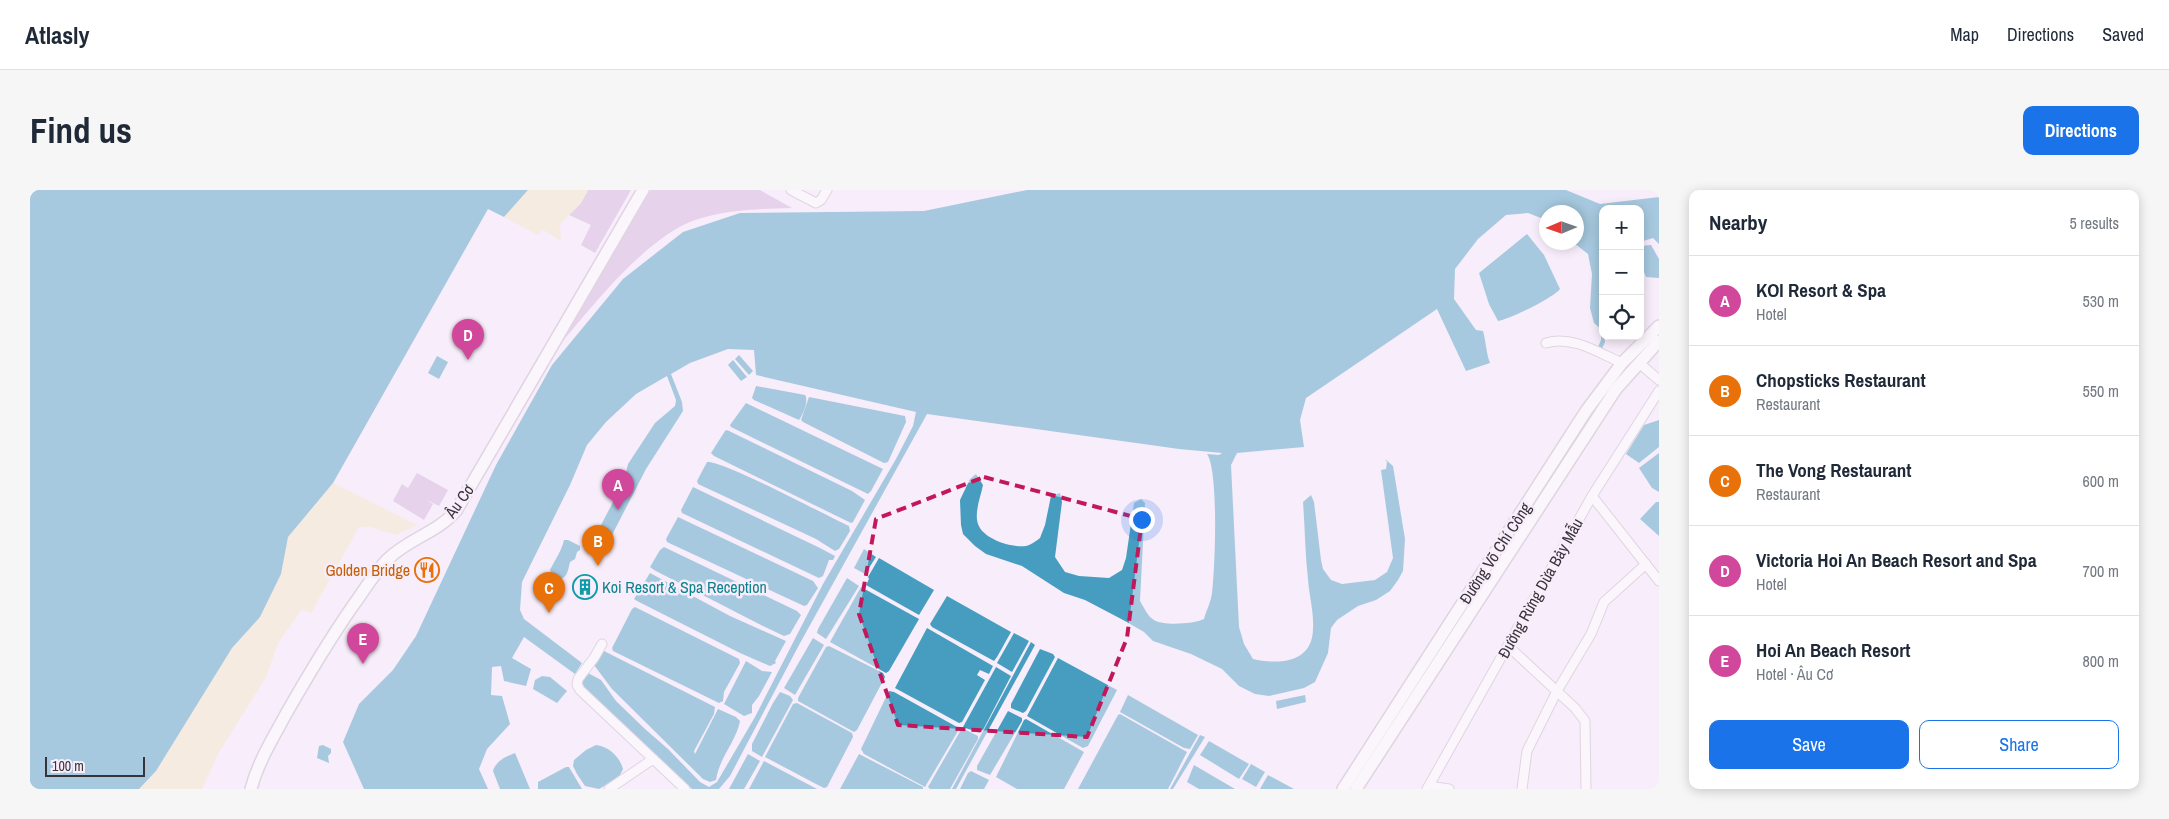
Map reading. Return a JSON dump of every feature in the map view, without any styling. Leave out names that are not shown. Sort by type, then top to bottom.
[{"type":"main road","name":"Âu Cơ","points":[[250,789],[271,742],[309,674],[374,576],[403,545],[449,519],[456,511],[644,190]]},
{"type":"main road","name":"Đường Võ Chí Công","points":[[1351,786],[1586,411],[1622,363],[1659,326]]},
{"type":"main road","name":"Đường Võ Chí Công","points":[[1351,786],[1616,388],[1659,341]]},
{"type":"street","points":[[791,190],[816,203],[821,200],[827,190]]},
{"type":"street","points":[[1546,343],[1553,341],[1570,342],[1622,363]]},
{"type":"street","points":[[1639,363],[1659,380]]},
{"type":"street","name":"Đường Rừng Dừa Bảy Mẫu","points":[[1428,787],[1592,496],[1659,391]]},
{"type":"street","points":[[1592,496],[1659,581]]},
{"type":"street","points":[[1522,789],[1527,751],[1557,691],[1591,634],[1604,602],[1646,564]]},
{"type":"street","points":[[602,644],[578,680],[577,685],[580,690],[685,789]]},
{"type":"street","points":[[1508,646],[1575,708],[1585,721],[1586,789]]},
{"type":"street","points":[[609,789],[653,759]]},
{"type":"street","points":[[1428,787],[1449,789]]},
{"type":"highlighted area","points":[[984,477],[1142,519],[1127,638],[1087,737],[898,725],[859,614],[876,519]]},
{"type":"shaded area","points":[[588,190],[631,190],[595,253],[581,245],[591,225],[569,215],[581,203]]},
{"type":"shaded area","points":[[651,190],[760,190],[792,208],[743,210],[707,216],[675,230],[655,244],[616,280],[549,357]]},
{"type":"shaded area","points":[[417,473],[448,490],[439,506],[425,499],[433,504],[424,520],[393,501],[402,484],[408,488]]},
{"type":"sand","points":[[528,190],[588,190],[581,203],[560,224],[561,241],[542,229],[538,235],[504,217]]},
{"type":"sand","points":[[333,483],[417,525],[396,535],[370,527],[359,527],[311,613],[302,609],[278,643],[266,677],[218,754],[202,789],[139,789],[156,771],[232,648],[260,617],[281,574],[288,537]]},
{"type":"water","points":[[30,190],[528,190],[504,217],[488,209],[333,483],[288,537],[281,574],[260,617],[232,648],[156,771],[139,789],[30,789]]},
{"type":"water","points":[[1027,190],[1566,190],[1600,204],[1659,197],[1659,244],[1653,238],[1644,241],[1644,205],[1599,205],[1599,327],[1594,323],[1590,308],[1592,274],[1588,254],[1583,250],[1584,205],[1539,205],[1539,217],[1528,213],[1506,215],[1478,239],[1455,269],[1454,299],[1476,330],[1483,331],[1490,363],[1466,371],[1437,309],[1306,398],[1300,420],[1304,447],[1237,453],[1231,465],[1239,627],[1244,644],[1253,659],[1273,662],[1293,659],[1301,655],[1311,640],[1313,616],[1307,569],[1303,502],[1311,495],[1314,502],[1323,569],[1331,580],[1342,584],[1375,580],[1387,572],[1393,558],[1381,470],[1386,469],[1387,462],[1385,459],[1393,466],[1405,539],[1403,571],[1390,591],[1376,600],[1358,606],[1337,620],[1331,628],[1328,653],[1315,682],[1304,688],[1269,696],[1255,694],[1239,686],[1222,669],[1191,654],[1153,641],[1144,632],[1125,621],[1085,600],[1064,593],[1022,566],[986,554],[963,534],[960,500],[970,479],[976,474],[983,485],[977,509],[978,524],[991,538],[1013,546],[1026,546],[1040,538],[1045,525],[1051,496],[1060,493],[1062,502],[1055,557],[1065,572],[1079,576],[1109,578],[1122,570],[1126,558],[1134,503],[1141,499],[1145,503],[1140,601],[1149,616],[1158,622],[1179,624],[1199,621],[1204,619],[1211,600],[1214,564],[1215,499],[1211,464],[1207,454],[1219,455],[1222,453],[1179,449],[927,414],[799,645],[730,776],[719,789],[692,789],[584,688],[582,680],[588,673],[601,680],[616,701],[668,749],[700,782],[709,787],[717,782],[755,717],[823,584],[896,459],[913,426],[916,412],[756,375],[754,350],[728,349],[690,363],[671,374],[682,402],[683,411],[646,469],[612,535],[608,535],[600,527],[624,481],[628,464],[655,423],[675,406],[676,400],[667,376],[636,394],[606,422],[587,445],[570,485],[522,582],[520,610],[524,619],[582,663],[575,674],[524,637],[512,658],[531,669],[526,686],[504,681],[501,666],[492,667],[491,695],[502,696],[510,724],[487,749],[479,769],[488,789],[364,789],[343,742],[359,704],[393,670],[416,636],[496,465],[552,365],[623,279],[683,232],[740,213],[924,211]]},
{"type":"water","points":[[1527,234],[1544,255],[1560,289],[1531,308],[1498,321],[1489,304],[1479,273]]},
{"type":"water","points":[[1651,245],[1659,259],[1659,278],[1646,277],[1644,272],[1644,246]]},
{"type":"water","points":[[1601,340],[1605,340],[1602,349],[1598,347]]},
{"type":"water","points":[[739,355],[753,371],[749,375],[735,359]]},
{"type":"water","points":[[437,356],[448,362],[439,379],[428,373]]},
{"type":"water","points":[[733,360],[747,377],[741,381],[728,365]]},
{"type":"water","points":[[756,386],[805,395],[806,404],[799,420],[754,400],[752,398]]},
{"type":"water","points":[[809,397],[905,416],[906,422],[888,462],[884,463],[803,422],[801,420]]},
{"type":"water","points":[[746,403],[883,469],[871,491],[868,494],[731,427],[730,425]]},
{"type":"water","points":[[1659,420],[1659,447],[1639,463],[1626,454],[1644,425]]},
{"type":"water","points":[[727,430],[852,491],[865,500],[853,522],[851,523],[714,456],[711,453]]},
{"type":"water","points":[[1659,453],[1659,492],[1652,488],[1639,468]]},
{"type":"water","points":[[707,462],[733,470],[776,490],[849,526],[850,531],[839,549],[835,551],[816,539],[698,484],[697,481]]},
{"type":"water","points":[[693,487],[820,548],[835,556],[833,560],[829,560],[823,576],[819,578],[682,513],[681,510]]},
{"type":"water","points":[[1656,502],[1659,502],[1659,536],[1640,519]]},
{"type":"water","points":[[678,517],[813,581],[818,588],[807,605],[804,606],[667,542],[666,539]]},
{"type":"water","points":[[564,540],[580,546],[580,550],[577,552],[575,559],[570,562],[566,575],[559,579],[552,575],[550,570]]},
{"type":"water","points":[[664,547],[797,611],[801,615],[790,634],[784,636],[654,570],[650,567],[660,550]]},
{"type":"water","points":[[864,549],[876,557],[865,574],[854,568]]},
{"type":"water","points":[[879,558],[934,590],[919,615],[866,585],[868,577]]},
{"type":"water","points":[[650,573],[730,616],[786,641],[775,661],[776,663],[770,666],[740,653],[634,599]]},
{"type":"water","points":[[847,578],[859,586],[826,639],[817,633],[818,629]]},
{"type":"water","points":[[861,587],[919,619],[889,671],[886,673],[830,642]]},
{"type":"water","points":[[947,596],[1011,632],[994,661],[932,627],[930,624]]},
{"type":"water","points":[[635,607],[739,659],[740,663],[724,692],[723,701],[719,703],[613,651],[612,648],[632,609]]},
{"type":"water","points":[[927,628],[993,666],[989,674],[980,670],[977,675],[985,680],[962,722],[959,723],[895,688]]},
{"type":"water","points":[[1014,633],[1029,641],[1012,672],[997,663]]},
{"type":"water","points":[[813,638],[824,645],[795,695],[784,688]]},
{"type":"water","points":[[1031,642],[1035,645],[956,789],[952,789]]},
{"type":"water","points":[[829,646],[883,673],[885,677],[857,730],[854,732],[798,701],[826,647]]},
{"type":"water","points":[[1040,649],[1053,654],[1055,657],[1026,711],[1023,713],[1011,708],[1011,704]]},
{"type":"water","points":[[602,650],[715,707],[714,714],[694,751],[695,754],[718,709],[736,717],[740,721],[735,736],[720,764],[716,780],[710,782],[703,779],[612,689],[594,665]]},
{"type":"water","points":[[1058,658],[1117,690],[1088,746],[1083,748],[1027,716]]},
{"type":"water","points":[[746,661],[762,671],[772,672],[752,705],[752,713],[744,716],[724,704]]},
{"type":"water","points":[[996,667],[1011,676],[983,730],[979,733],[963,727]]},
{"type":"water","points":[[542,676],[550,677],[567,691],[557,703],[533,689],[535,680]]},
{"type":"water","points":[[889,691],[957,727],[958,731],[925,787],[864,754],[861,749]]},
{"type":"water","points":[[780,692],[790,696],[793,700],[762,757],[752,751],[752,744]]},
{"type":"water","points":[[1128,695],[1198,735],[1190,749],[1184,748],[1120,712]]},
{"type":"water","points":[[1305,695],[1306,702],[1277,709],[1276,701]]},
{"type":"water","points":[[797,703],[852,733],[853,737],[827,787],[824,788],[765,757],[793,704]]},
{"type":"water","points":[[1008,711],[1022,718],[1022,721],[990,775],[977,770],[977,766]]},
{"type":"water","points":[[1120,714],[1187,752],[1168,789],[1078,789]]},
{"type":"water","points":[[1026,719],[1084,752],[1064,789],[1017,789],[996,777]]},
{"type":"water","points":[[962,728],[978,736],[978,739],[950,789],[930,789],[928,787]]},
{"type":"water","points":[[1200,735],[1205,737],[1173,789],[1170,789]]},
{"type":"water","points":[[1209,741],[1249,764],[1239,779],[1200,755]]},
{"type":"water","points":[[323,745],[331,749],[331,753],[328,756],[329,763],[317,758],[319,746]]},
{"type":"water","points":[[596,745],[605,747],[613,753],[623,769],[619,777],[599,789],[585,786],[573,766],[574,760],[586,750]]},
{"type":"water","points":[[515,753],[530,789],[500,789],[493,771],[494,768],[501,760]]},
{"type":"water","points":[[748,754],[760,761],[744,789],[729,789]]},
{"type":"water","points":[[859,754],[923,787],[923,789],[840,789]]},
{"type":"water","points":[[764,761],[817,789],[749,789]]},
{"type":"water","points":[[1251,764],[1265,772],[1256,787],[1242,779]]},
{"type":"water","points":[[1194,765],[1235,789],[1199,789],[1187,782]]},
{"type":"water","points":[[569,767],[582,789],[538,789],[538,782]]},
{"type":"water","points":[[971,771],[989,780],[984,789],[960,789],[968,773]]},
{"type":"water","points":[[1268,775],[1294,789],[1260,789]]},
{"type":"place","name":"Victoria Hoi An Beach Resort and Spa","points":[[468,360]]},
{"type":"place","name":"KOI Resort & Spa","points":[[618,510]]},
{"type":"place","name":"Chopsticks Restaurant","points":[[598,566]]},
{"type":"place","name":"Golden Bridge","points":[[427,570]]},
{"type":"place","name":"Koi Resort & Spa Reception","points":[[585,587]]},
{"type":"place","name":"The Vong Restaurant","points":[[549,613]]},
{"type":"place","name":"Hoi An Beach Resort","points":[[363,664]]}]
